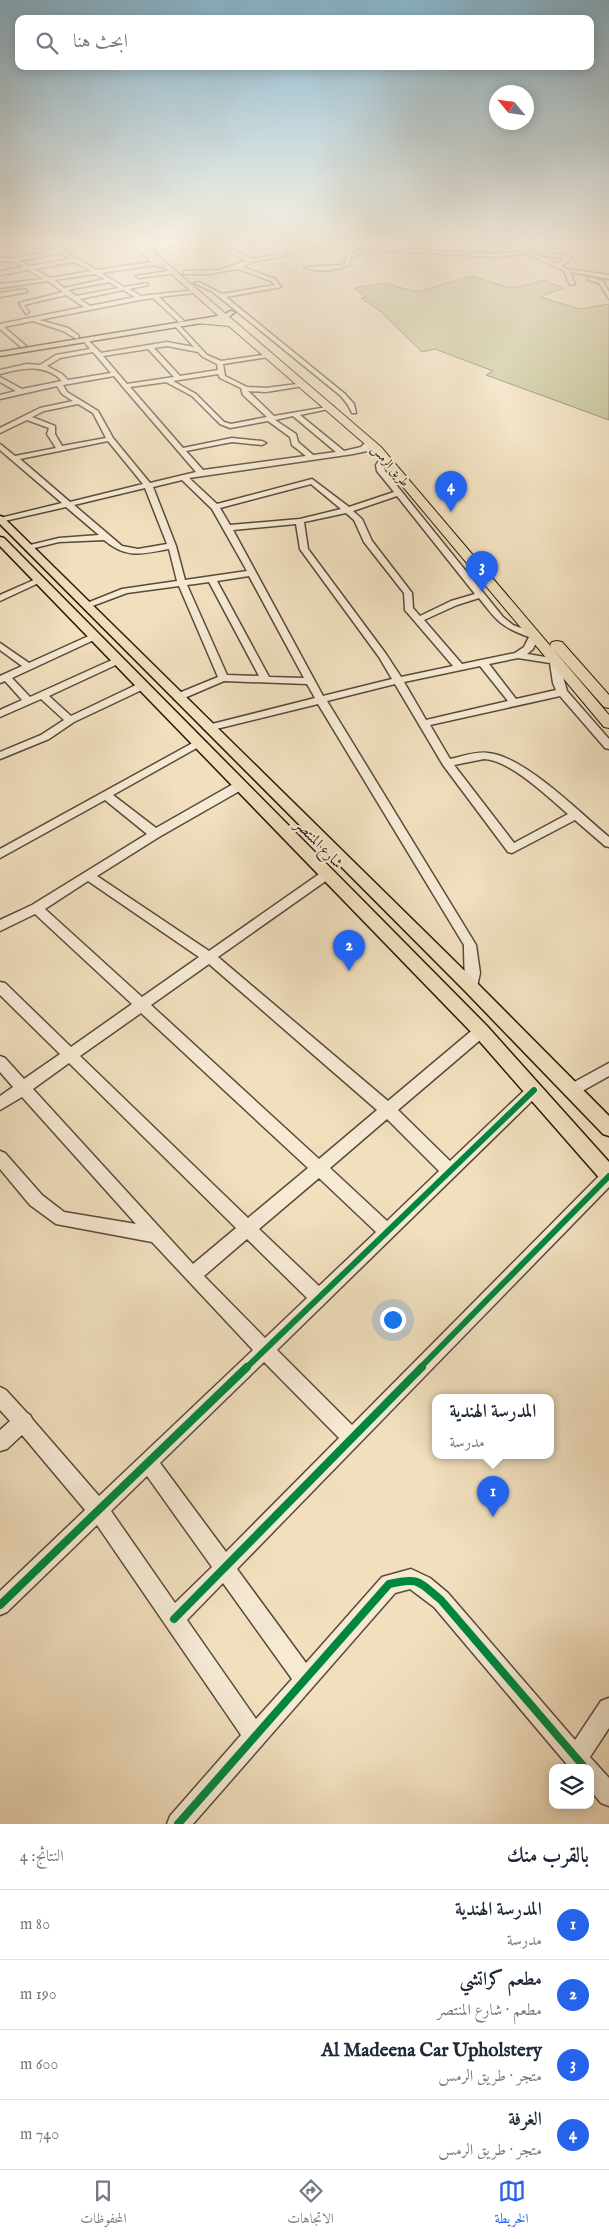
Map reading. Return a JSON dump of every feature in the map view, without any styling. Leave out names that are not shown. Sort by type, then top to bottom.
[{"type":"highway","name":"طريق الرمس","points":[[240,326],[268,355],[331,407],[384,458],[609,724]]},
{"type":"highway","name":"طريق الرمس","points":[[243,326],[354,412],[395,454],[609,704]]},
{"type":"main road","points":[[0,350],[153,326]]},
{"type":"main road","points":[[0,354],[162,326]]},
{"type":"main road","points":[[86,340],[112,334],[114,333],[112,331]]},
{"type":"main road","name":"شارع المنتصر","points":[[0,520],[471,987],[609,1128]]},
{"type":"main road","name":"شارع المنتصر","points":[[0,540],[326,875],[481,1031],[609,1176]]},
{"type":"street","points":[[0,326],[23,346]]},
{"type":"street","points":[[47,326],[66,327],[76,337]]},
{"type":"street","points":[[181,326],[198,350],[205,356],[220,363],[268,355]]},
{"type":"street","points":[[258,326],[343,395],[351,404],[354,412]]},
{"type":"street","points":[[86,340],[201,473]]},
{"type":"street","points":[[41,367],[58,356],[172,344],[198,350]]},
{"type":"street","points":[[150,347],[178,378]]},
{"type":"street","points":[[220,363],[220,372],[225,379],[246,389],[266,390],[303,384]]},
{"type":"street","points":[[0,372],[41,367],[55,370],[62,382],[64,393],[100,417],[102,428],[148,485],[172,546],[182,583],[223,678]]},
{"type":"street","points":[[125,386],[220,372]]},
{"type":"street","points":[[0,397],[62,382],[115,374]]},
{"type":"street","points":[[0,379],[21,391]]},
{"type":"street","points":[[197,384],[225,379]]},
{"type":"street","points":[[167,380],[202,401],[225,424],[243,425],[331,407]]},
{"type":"street","points":[[178,387],[187,385]]},
{"type":"street","points":[[246,389],[245,394],[248,398],[270,414],[270,419],[274,424],[293,436],[295,443],[312,458]]},
{"type":"street","points":[[0,431],[42,409],[80,402]]},
{"type":"street","points":[[295,414],[342,454]]},
{"type":"street","points":[[26,417],[54,427],[51,434],[61,450]]},
{"type":"street","points":[[14,458],[110,439]]},
{"type":"street","points":[[182,450],[232,440],[262,443]]},
{"type":"street","points":[[0,520],[201,473],[352,452],[364,449],[370,443]]},
{"type":"street","points":[[0,446],[65,504],[119,548],[130,552],[172,546]]},
{"type":"street","points":[[208,728],[320,699],[518,655],[528,649],[534,636],[506,624],[481,596],[397,493],[380,469],[384,458],[352,452]]},
{"type":"street","points":[[184,477],[215,507],[228,528],[320,699],[470,945],[473,973],[471,987]]},
{"type":"street","points":[[215,507],[312,481],[358,518],[368,542],[408,593],[408,608],[458,667]]},
{"type":"street","points":[[228,528],[300,521],[348,510],[397,493]]},
{"type":"street","points":[[300,521],[304,549],[361,624],[447,764],[512,849],[574,815]]},
{"type":"street","points":[[29,548],[59,540],[105,537]]},
{"type":"street","points":[[86,605],[125,592],[252,573]]},
{"type":"street","points":[[212,579],[265,679]]},
{"type":"street","points":[[0,598],[39,581]]},
{"type":"street","points":[[418,619],[454,603],[481,596]]},
{"type":"street","points":[[28,701],[3,679],[93,636]]},
{"type":"street","points":[[0,646],[29,667]]},
{"type":"street","points":[[518,655],[555,662],[558,683],[562,692],[609,746]]},
{"type":"street","points":[[0,714],[43,696],[117,660]]},
{"type":"street","points":[[482,662],[514,703]]},
{"type":"street","points":[[178,697],[223,678],[310,681]]},
{"type":"street","points":[[0,756],[45,737],[70,720],[142,686]]},
{"type":"street","points":[[422,724],[562,692]]},
{"type":"street","points":[[43,696],[70,720]]},
{"type":"street","points":[[0,854],[198,744]]},
{"type":"street","points":[[447,764],[480,756],[499,759],[534,782],[609,843]]},
{"type":"street","points":[[3,920],[36,908],[155,834],[240,786]]},
{"type":"street","points":[[106,795],[155,834]]},
{"type":"street","points":[[0,1104],[68,1054],[210,958],[326,875]]},
{"type":"street","points":[[89,876],[210,958],[387,1109],[449,1171]]},
{"type":"street","points":[[36,908],[387,1231]]},
{"type":"street","points":[[0,987],[318,1297]]},
{"type":"street","points":[[192,1275],[320,1170],[387,1109],[481,1031]]},
{"type":"street","points":[[0,1062],[192,1275],[352,1439]]},
{"type":"street","points":[[572,1090],[609,1070]]},
{"type":"street","points":[[0,1605],[534,1090]]},
{"type":"street","points":[[0,1158],[44,1208],[53,1215],[62,1219],[156,1235]]},
{"type":"street","points":[[174,1619],[609,1176]]},
{"type":"street","points":[[0,1396],[24,1421],[98,1510],[256,1736]]},
{"type":"street","points":[[0,1442],[24,1421]]},
{"type":"street","points":[[148,1462],[305,1680]]},
{"type":"street","points":[[178,1824],[389,1584],[411,1579],[423,1585],[441,1600],[582,1764]]},
{"type":"street","points":[[585,1764],[609,1708]]},
{"type":"street","points":[[594,1778],[609,1795]]},
{"type":"green space","points":[[395,326],[609,326],[609,420],[486,375],[493,371],[435,349],[422,352]]},
{"type":"cycle path","points":[[0,1605],[534,1090]]},
{"type":"cycle path","points":[[174,1619],[609,1176]]},
{"type":"cycle path","points":[[178,1824],[389,1584],[411,1579],[423,1585],[441,1600],[582,1764]]},
{"type":"place","name":"الغرفة","points":[[451,512]]},
{"type":"place","name":"Al Madeena Car Upholstery","points":[[482,592]]},
{"type":"place","name":"مطعم كراتشي","points":[[349,971]]},
{"type":"place","name":"المدرسة الهندية","points":[[493,1517]]}]
